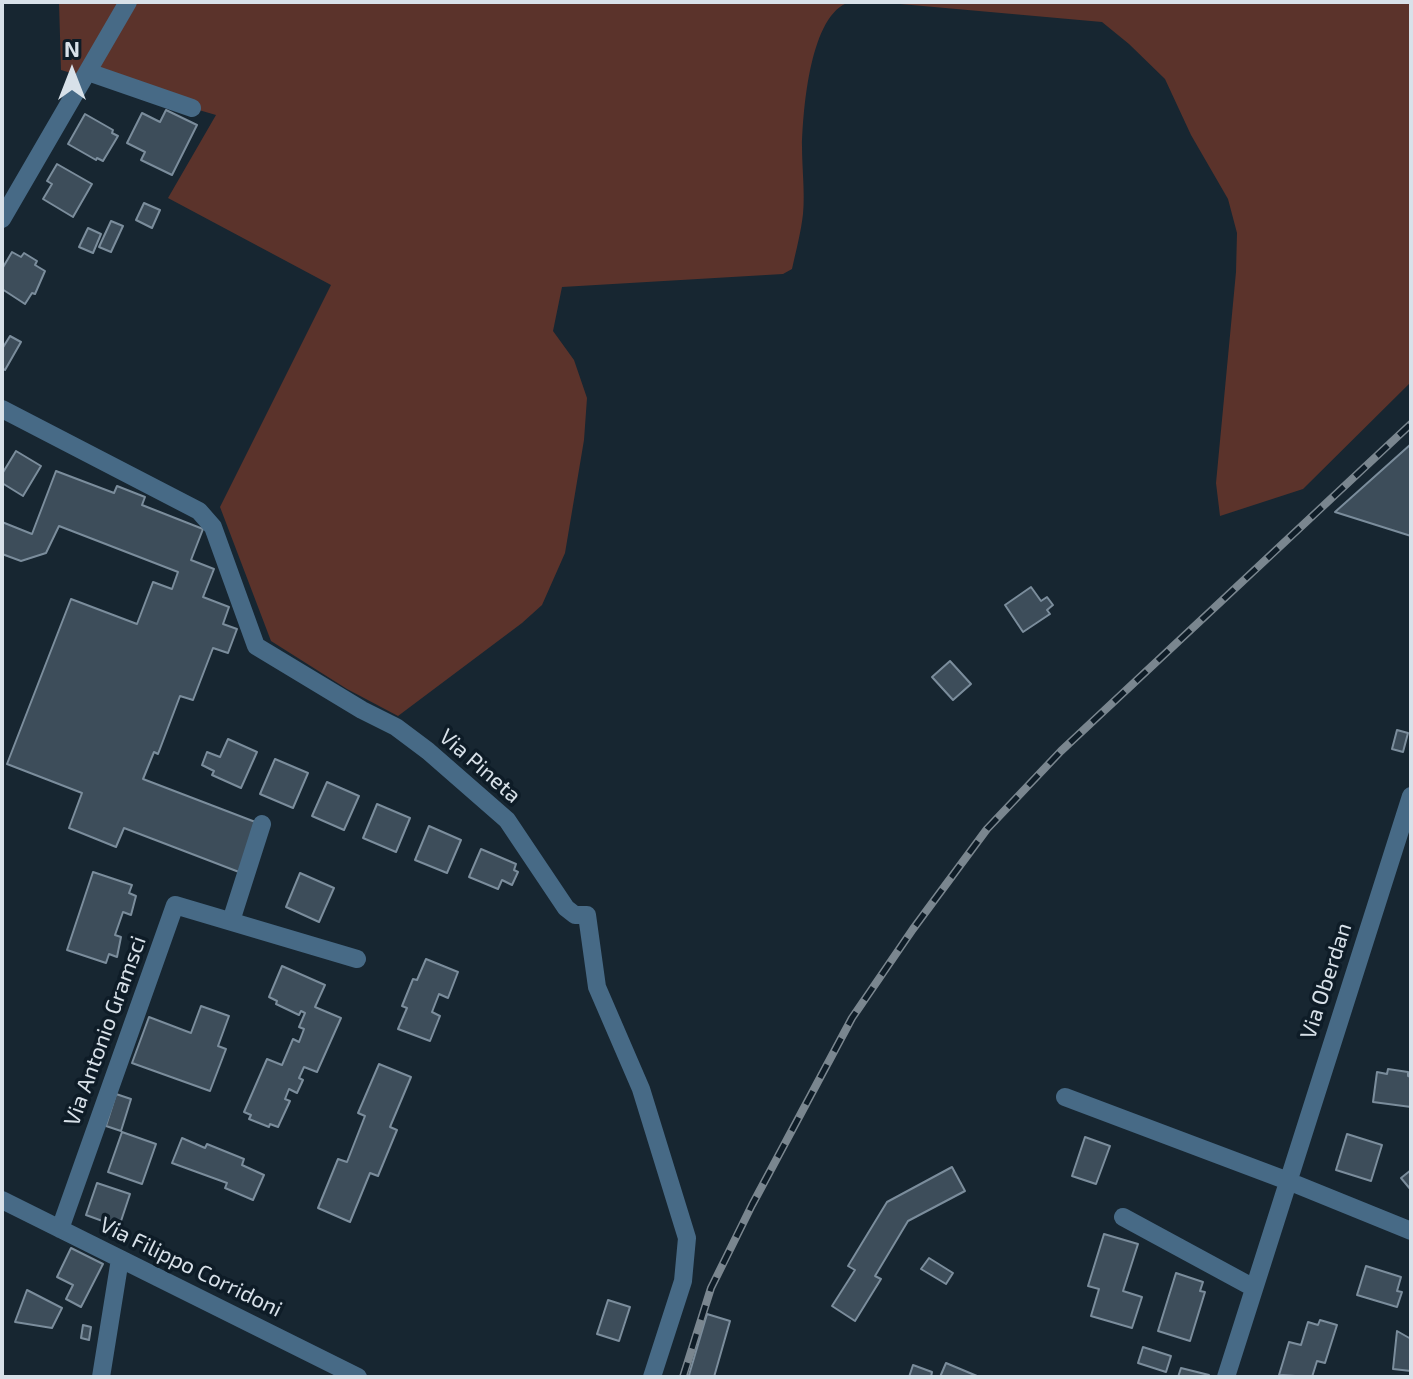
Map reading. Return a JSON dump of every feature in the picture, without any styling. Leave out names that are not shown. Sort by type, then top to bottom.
[{"type":"street","points":[[2,219],[128,2]]},
{"type":"street","points":[[88,72],[192,108]]},
{"type":"street","name":"Via Pineta","points":[[2,409],[199,511],[213,527],[256,646],[396,727],[428,751],[507,820],[566,908],[575,915],[587,915],[597,987],[641,1089],[687,1238],[683,1281],[652,1377]]},
{"type":"street","name":"Via Oberdan","points":[[1226,1377],[1411,796]]},
{"type":"street","points":[[231,921],[262,824]]},
{"type":"street","name":"Via Antonio Gramsci","points":[[60,1229],[175,905],[357,959]]},
{"type":"street","points":[[1065,1097],[1411,1231]]},
{"type":"street","name":"Via Filippo Corridoni","points":[[2,1200],[358,1377]]},
{"type":"street","points":[[1123,1217],[1254,1288]]},
{"type":"street","points":[[101,1377],[120,1259]]},
{"type":"shaded area","points":[[59,2],[850,2],[836,10],[826,24],[811,65],[802,146],[803,214],[792,269],[783,274],[562,287],[553,331],[574,360],[587,398],[584,440],[565,553],[542,605],[398,716],[347,689],[271,641],[220,507],[331,285],[168,198],[216,115],[61,70]]},
{"type":"shaded area","points":[[878,2],[1411,2],[1411,382],[1303,489],[1220,516],[1216,483],[1237,233],[1228,199],[1191,135],[1165,79],[1102,22]]},
{"type":"building","points":[[166,110],[197,125],[172,175],[141,160],[145,152],[127,143],[142,113],[160,122]]},
{"type":"building","points":[[85,114],[118,136],[103,161],[68,144]]},
{"type":"building","points":[[57,164],[92,184],[73,217],[43,199],[52,184],[47,181]]},
{"type":"building","points":[[144,203],[160,210],[152,228],[136,220]]},
{"type":"building","points":[[111,221],[123,226],[111,252],[99,247]]},
{"type":"building","points":[[88,228],[101,234],[93,253],[79,247]]},
{"type":"building","points":[[12,252],[21,257],[24,253],[45,271],[35,294],[32,293],[25,304],[2,289],[2,269]]},
{"type":"building","points":[[10,336],[21,342],[5,370],[2,368],[2,349]]},
{"type":"building","points":[[1411,444],[1411,536],[1335,512]]},
{"type":"building","points":[[16,451],[41,466],[23,496],[2,483],[2,474]]},
{"type":"building","points":[[56,471],[114,493],[117,486],[145,497],[142,505],[203,529],[191,560],[214,569],[203,597],[229,607],[223,624],[237,629],[228,653],[213,648],[193,700],[180,696],[158,754],[154,752],[143,779],[258,823],[239,872],[124,828],[116,847],[69,828],[82,793],[7,764],[71,599],[137,624],[153,582],[172,589],[178,572],[59,526],[46,553],[21,561],[2,554],[2,522],[32,534]]},
{"type":"building","points":[[1031,587],[1041,601],[1047,597],[1053,605],[1047,610],[1050,614],[1023,632],[1005,605]]},
{"type":"building","points":[[950,661],[971,684],[953,700],[932,677]]},
{"type":"building","points":[[1397,730],[1408,733],[1403,752],[1392,749]]},
{"type":"building","points":[[228,739],[257,752],[241,788],[212,775],[214,771],[202,765],[207,752],[220,757]]},
{"type":"building","points":[[275,759],[308,773],[293,808],[260,794]]},
{"type":"building","points":[[327,782],[359,796],[344,830],[312,816]]},
{"type":"building","points":[[377,804],[410,818],[396,852],[363,838]]},
{"type":"building","points":[[429,826],[461,840],[447,873],[415,860]]},
{"type":"building","points":[[481,849],[516,864],[514,870],[518,872],[512,885],[502,880],[498,889],[469,877]]},
{"type":"building","points":[[93,872],[132,885],[129,893],[136,896],[131,915],[123,912],[115,935],[121,937],[117,957],[109,954],[106,963],[67,950]]},
{"type":"building","points":[[300,873],[334,888],[319,922],[286,907]]},
{"type":"building","points":[[426,959],[458,972],[448,998],[439,994],[432,1012],[440,1016],[430,1041],[398,1029],[407,1008],[402,1006],[413,979],[417,980]]},
{"type":"building","points":[[282,966],[325,985],[315,1007],[341,1018],[317,1072],[304,1067],[299,1078],[303,1080],[297,1093],[289,1089],[285,1099],[290,1101],[278,1127],[270,1124],[269,1127],[249,1119],[251,1115],[244,1112],[267,1059],[282,1065],[293,1039],[299,1042],[304,1029],[299,1027],[305,1013],[301,1011],[299,1015],[276,1004],[277,1001],[269,997]]},
{"type":"building","points":[[201,1006],[229,1016],[218,1046],[226,1049],[210,1091],[132,1063],[149,1017],[191,1033]]},
{"type":"building","points":[[379,1064],[411,1077],[390,1127],[397,1130],[378,1176],[370,1173],[350,1222],[318,1208],[338,1159],[347,1162],[365,1116],[358,1113]]},
{"type":"building","points":[[1388,1069],[1408,1072],[1411,1077],[1411,1107],[1373,1102],[1377,1072],[1387,1074]]},
{"type":"building","points":[[116,1094],[131,1099],[121,1131],[106,1126]]},
{"type":"building","points":[[122,1132],[156,1144],[142,1184],[108,1172]]},
{"type":"building","points":[[1347,1134],[1382,1145],[1371,1181],[1336,1170]]},
{"type":"building","points":[[1085,1137],[1110,1146],[1096,1184],[1072,1176]]},
{"type":"building","points":[[182,1138],[244,1159],[242,1165],[264,1175],[253,1200],[225,1188],[227,1183],[172,1163]]},
{"type":"building","points":[[952,1167],[965,1191],[908,1221],[875,1276],[881,1279],[855,1321],[832,1306],[855,1270],[848,1266],[887,1202]]},
{"type":"building","points":[[1411,1170],[1411,1190],[1401,1178]]},
{"type":"building","points":[[97,1183],[130,1194],[119,1227],[86,1215]]},
{"type":"building","points":[[1104,1234],[1138,1244],[1123,1291],[1142,1297],[1132,1328],[1091,1316],[1099,1289],[1088,1286]]},
{"type":"building","points":[[71,1248],[103,1264],[81,1307],[66,1299],[73,1285],[57,1277]]},
{"type":"building","points":[[929,1258],[953,1273],[946,1284],[921,1269]]},
{"type":"building","points":[[1366,1266],[1401,1277],[1397,1291],[1402,1292],[1397,1307],[1357,1295]]},
{"type":"building","points":[[1176,1273],[1203,1282],[1200,1291],[1205,1292],[1190,1341],[1158,1331]]},
{"type":"building","points":[[27,1290],[62,1308],[52,1328],[15,1322]]},
{"type":"building","points":[[608,1300],[630,1307],[619,1341],[597,1334]]},
{"type":"building","points":[[707,1314],[730,1321],[714,1377],[692,1377],[689,1375]]},
{"type":"building","points":[[1320,1320],[1337,1325],[1325,1363],[1317,1361],[1312,1377],[1279,1375],[1289,1342],[1301,1345],[1308,1322],[1318,1325]]},
{"type":"building","points":[[83,1325],[91,1327],[89,1340],[81,1338]]},
{"type":"building","points":[[1397,1331],[1411,1339],[1411,1371],[1393,1369]]},
{"type":"building","points":[[1143,1347],[1171,1356],[1166,1372],[1138,1363]]},
{"type":"building","points":[[946,1363],[977,1376],[977,1377],[940,1377]]},
{"type":"building","points":[[913,1365],[932,1372],[931,1377],[909,1377]]},
{"type":"building","points":[[1181,1368],[1209,1375],[1178,1377]]},
{"type":"railway","points":[[683,1377],[711,1288],[852,1018],[987,829],[1061,751],[1411,424]]}]
